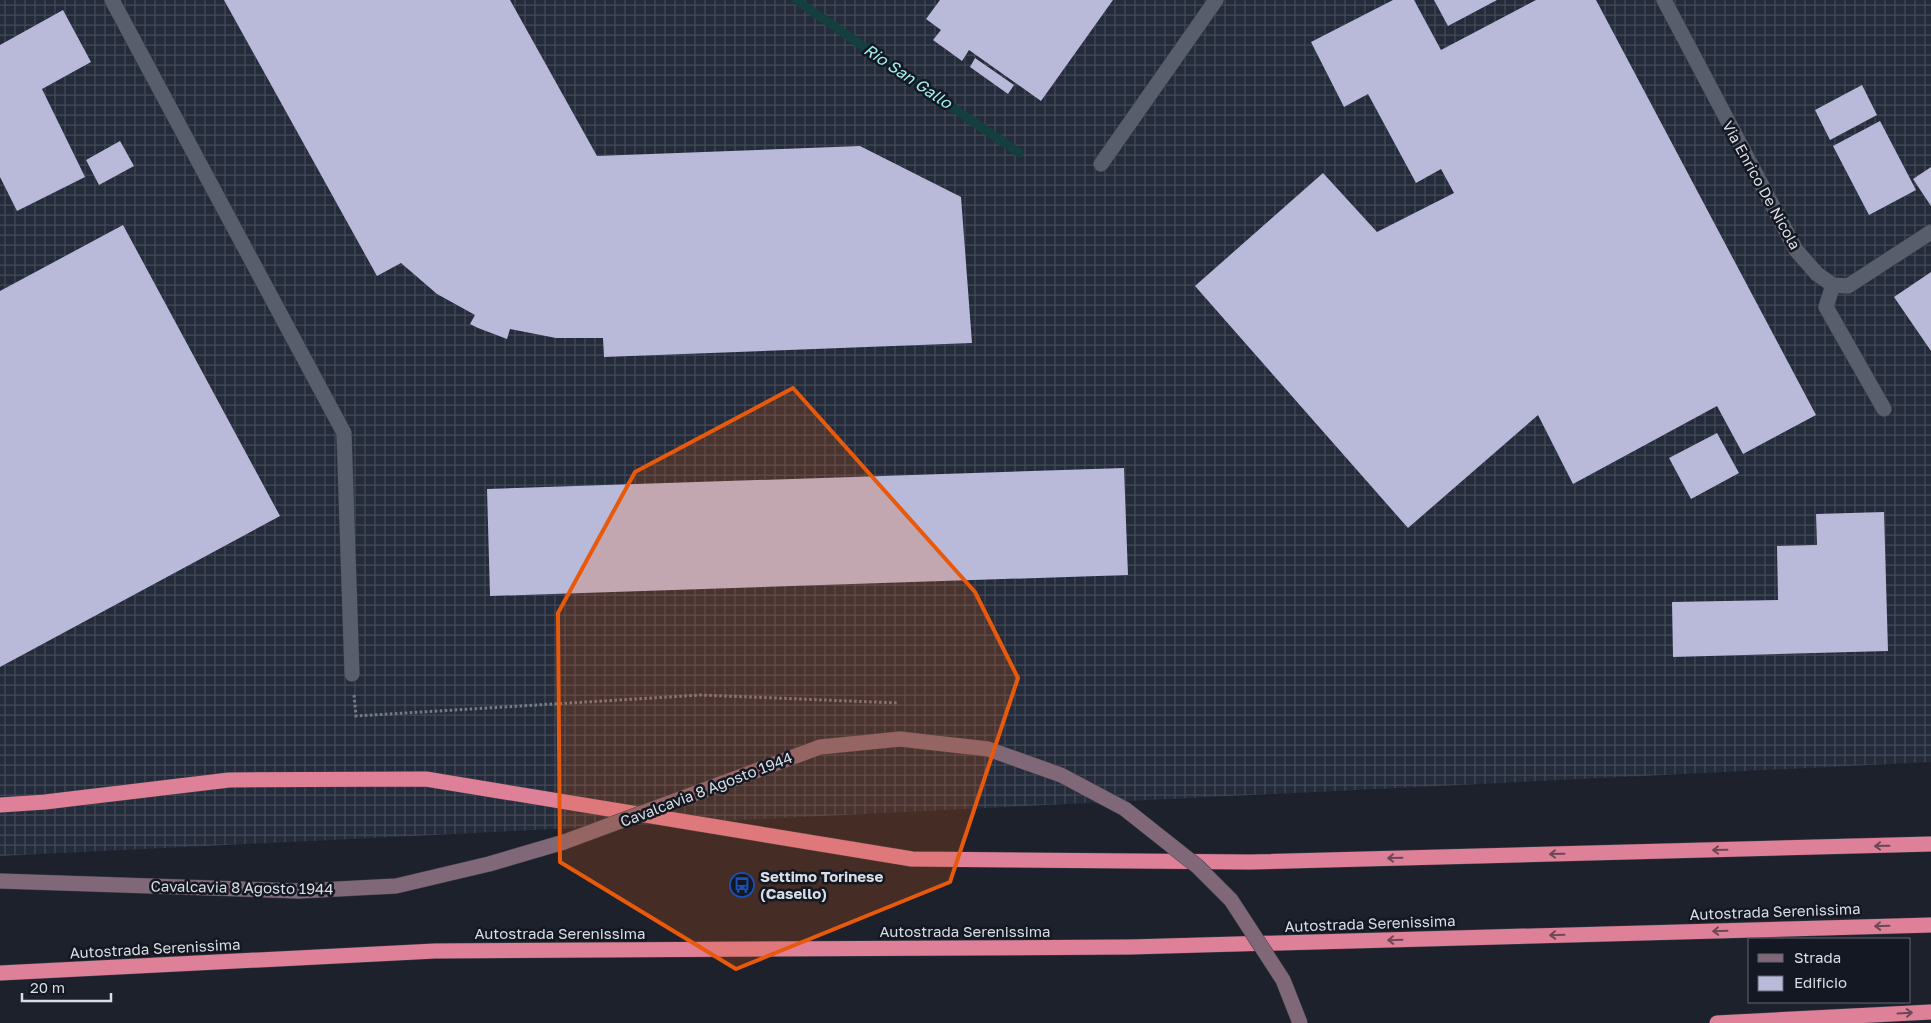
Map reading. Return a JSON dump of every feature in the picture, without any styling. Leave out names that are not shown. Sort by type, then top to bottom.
[{"type":"highway","points":[[0,805],[45,802],[229,780],[426,780],[912,859],[1250,862],[1931,844]]},
{"type":"highway","name":"Autostrada Serenissima","points":[[0,973],[435,952],[1130,947],[1931,924]]},
{"type":"highway","points":[[1717,1023],[1931,1012]]},
{"type":"main road","name":"Cavalcavia 8 Agosto 1944","points":[[0,881],[299,891],[396,886],[489,864],[564,842],[820,747],[900,739],[988,748],[1061,775],[1125,809],[1197,866],[1231,900],[1283,980],[1300,1023]]},
{"type":"street","points":[[112,0],[344,433],[352,674]]},
{"type":"street","points":[[1101,164],[1216,0]]},
{"type":"street","name":"Via Enrico De Nicola","points":[[1664,0],[1796,250],[1817,274],[1833,285]]},
{"type":"street","points":[[1884,409],[1826,307],[1833,285],[1848,286],[1931,232]]},
{"type":"path","points":[[352,674],[356,716],[701,695],[899,703]]},
{"type":"highlighted area","points":[[793,388],[975,592],[1018,678],[950,882],[736,969],[560,862],[558,613],[635,472]]},
{"type":"shaded area","points":[[0,0],[1931,0],[1931,762],[0,856]]},
{"type":"building","points":[[224,0],[510,0],[597,156],[860,146],[961,197],[972,343],[604,357],[603,338],[556,338],[510,329],[507,339],[478,328],[470,324],[475,315],[437,294],[401,263],[377,276]]},
{"type":"building","points":[[940,0],[1113,0],[1041,101],[969,50],[962,61],[933,40],[941,30],[926,19]]},
{"type":"building","points":[[1393,0],[1414,0],[1441,50],[1536,0],[1596,0],[1816,415],[1743,454],[1717,406],[1573,484],[1538,415],[1408,528],[1195,286],[1323,173],[1377,232],[1454,193],[1441,169],[1416,183],[1368,94],[1344,107],[1311,42]]},
{"type":"building","points":[[1434,0],[1497,0],[1448,26]]},
{"type":"building","points":[[63,10],[91,62],[42,89],[85,177],[17,211],[0,177],[0,45]]},
{"type":"building","points":[[975,58],[1014,85],[1008,94],[970,67]]},
{"type":"building","points":[[1862,85],[1877,115],[1830,140],[1815,110]]},
{"type":"building","points":[[1880,121],[1916,190],[1869,215],[1833,146]]},
{"type":"building","points":[[120,141],[134,166],[99,185],[86,160]]},
{"type":"building","points":[[1931,167],[1931,206],[1913,179]]},
{"type":"building","points":[[123,225],[280,516],[0,667],[0,291]]},
{"type":"building","points":[[1931,272],[1931,351],[1894,297]]},
{"type":"building","points":[[1717,433],[1739,473],[1691,499],[1669,458]]},
{"type":"building","points":[[1124,468],[1128,575],[490,596],[487,489]]},
{"type":"building","points":[[1884,512],[1888,651],[1673,657],[1672,602],[1778,600],[1777,546],[1817,545],[1816,514]]},
{"type":"waterway","name":"Rio San Gallo","points":[[796,0],[1019,153]]},
{"type":"place","name":"Settimo Torinese (Casello)","points":[[742,885]]}]
